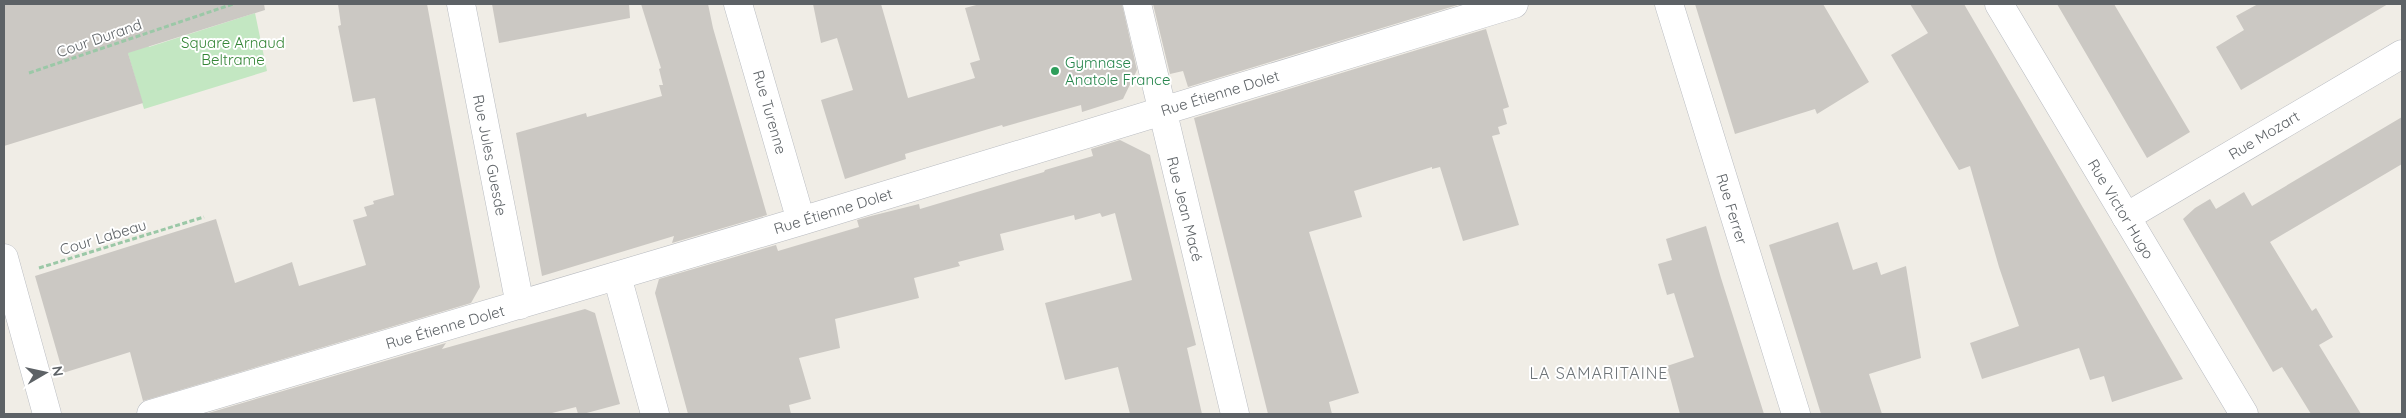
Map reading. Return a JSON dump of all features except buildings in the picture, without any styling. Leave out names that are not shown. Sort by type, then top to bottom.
[{"type":"street","name":"Rue Jules Guesde","points":[[461,4],[520,305]]},
{"type":"street","name":"Rue Turenne","points":[[738,4],[801,221]]},
{"type":"street","name":"Rue Jean Macé","points":[[1137,4],[1235,414]]},
{"type":"street","name":"Rue Ferrer","points":[[1669,4],[1796,414]]},
{"type":"street","name":"Rue Victor Hugo","points":[[1999,4],[2244,414]]},
{"type":"street","name":"Rue Étienne Dolet","points":[[151,414],[801,221],[1501,6]]},
{"type":"street","name":"Rue Mozart","points":[[2126,217],[2402,54]]},
{"type":"street","points":[[7,268],[47,414]]},
{"type":"street","points":[[618,276],[655,414]]},
{"type":"path","name":"Cour Durand","points":[[29,74],[233,4]]},
{"type":"path","name":"Cour Labeau","points":[[7,268],[204,217]]},
{"type":"green space","name":"Square Arnaud Beltrame","points":[[255,13],[267,71],[144,109],[125,43],[145,36],[149,47]]},
{"type":"place","name":"Gymnase Anatole France","points":[[1055,71]]},
{"type":"district","name":"LA SAMARITAINE","points":[[1599,373]]}]
